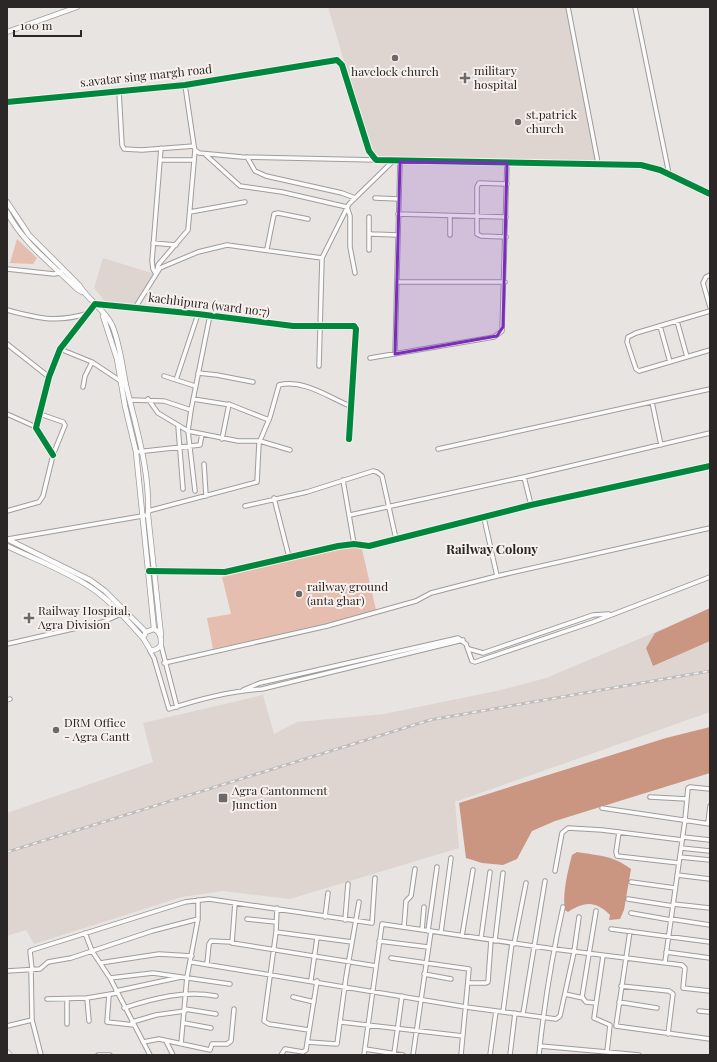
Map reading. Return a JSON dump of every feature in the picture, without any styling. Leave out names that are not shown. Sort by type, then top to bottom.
[{"type":"street","points":[[7,32],[77,7]]},
{"type":"street","points":[[568,7],[598,163]]},
{"type":"street","points":[[635,7],[669,174]]},
{"type":"street","name":"s.avatar sing margh road","points":[[7,102],[185,85],[334,60],[340,62],[342,65],[364,135],[370,151],[376,160]]},
{"type":"street","points":[[157,273],[158,266],[187,233],[190,212],[194,148],[185,85]]},
{"type":"street","points":[[119,92],[123,148],[131,150],[194,148],[205,154],[240,186],[282,192],[347,207]]},
{"type":"street","points":[[157,273],[152,267],[161,148]]},
{"type":"street","points":[[205,154],[247,157],[376,160],[392,162],[598,163],[641,165],[669,174],[710,194]]},
{"type":"street","points":[[247,157],[255,171],[266,176],[342,193],[355,198]]},
{"type":"street","points":[[160,160],[194,160]]},
{"type":"street","points":[[319,366],[322,258],[347,207],[392,162]]},
{"type":"street","points":[[395,354],[400,162]]},
{"type":"street","points":[[370,358],[497,336],[502,331],[505,282],[507,163]]},
{"type":"street","points":[[506,238],[478,236],[477,185],[481,183],[507,184]]},
{"type":"street","points":[[375,198],[399,198]]},
{"type":"street","points":[[7,202],[29,235],[62,271]]},
{"type":"street","points":[[190,212],[245,202]]},
{"type":"street","points":[[347,207],[350,216],[350,247],[355,273]]},
{"type":"street","points":[[7,212],[23,235],[79,285],[102,311],[112,340],[123,383],[136,452],[146,514],[154,629]]},
{"type":"street","points":[[267,249],[274,214],[278,213],[308,219]]},
{"type":"street","points":[[398,214],[506,217]]},
{"type":"street","points":[[450,216],[450,236]]},
{"type":"street","points":[[368,250],[369,217]]},
{"type":"street","points":[[369,232],[374,235],[398,235]]},
{"type":"street","points":[[153,243],[176,245]]},
{"type":"street","points":[[135,308],[157,273],[165,264],[198,252],[227,245],[267,249],[322,258]]},
{"type":"street","points":[[7,269],[54,274],[62,271]]},
{"type":"street","points":[[710,275],[706,276],[703,283],[710,307]]},
{"type":"street","points":[[397,282],[505,282]]},
{"type":"street","points":[[36,427],[49,377],[60,349],[95,304]]},
{"type":"street","name":"kachhipura (ward no:7)","points":[[95,304],[210,315],[274,324],[321,326],[352,325],[356,329],[349,439]]},
{"type":"street","points":[[7,310],[36,318],[54,320],[66,319],[87,313]]},
{"type":"street","points":[[710,311],[630,336],[627,342],[637,370],[642,371],[710,350]]},
{"type":"street","points":[[176,380],[198,314]]},
{"type":"street","points":[[195,492],[188,431],[195,386],[210,315]]},
{"type":"street","points":[[677,321],[687,357]]},
{"type":"street","points":[[660,326],[670,362]]},
{"type":"street","points":[[7,344],[49,377]]},
{"type":"street","points":[[60,349],[92,362],[123,383],[130,400],[142,452],[148,499],[146,514]]},
{"type":"street","points":[[83,387],[86,373],[92,362]]},
{"type":"street","points":[[198,373],[253,382]]},
{"type":"street","points":[[164,376],[195,386]]},
{"type":"street","points":[[7,539],[146,514],[257,482],[257,454],[260,441],[281,384],[296,384],[313,389],[352,406]]},
{"type":"street","points":[[438,449],[710,389]]},
{"type":"street","points":[[130,400],[148,399],[164,401],[191,410]]},
{"type":"street","points":[[148,399],[158,413],[188,431],[222,439],[244,442],[260,441],[290,450]]},
{"type":"street","points":[[193,399],[229,404],[269,420]]},
{"type":"street","points":[[652,402],[661,445]]},
{"type":"street","points":[[222,439],[229,404]]},
{"type":"street","points":[[7,414],[36,427],[53,455]]},
{"type":"street","points":[[7,511],[41,500],[53,455],[65,424],[40,414]]},
{"type":"street","points":[[178,426],[183,489]]},
{"type":"street","points":[[350,515],[524,477],[710,433]]},
{"type":"street","points":[[136,452],[190,447],[200,444],[202,434]]},
{"type":"street","points":[[204,464],[206,496]]},
{"type":"street","points":[[151,571],[225,572],[338,546],[354,544],[369,546],[532,505],[710,466]]},
{"type":"street","points":[[245,506],[274,498],[307,492],[373,471],[380,473],[390,506],[396,540]]},
{"type":"street","points":[[524,477],[532,505]]},
{"type":"street","points":[[343,480],[354,544]]},
{"type":"street","points":[[274,498],[289,557]]},
{"type":"street","points":[[484,518],[497,576]]},
{"type":"street","points":[[164,663],[327,626],[416,601],[431,593],[497,576],[710,528]]},
{"type":"street","points":[[7,539],[90,580],[105,591],[127,611],[146,632]]},
{"type":"street","points":[[7,546],[91,588],[122,614],[143,638],[154,658],[168,709],[244,690],[260,683],[458,638],[463,640],[469,649],[472,661],[475,662],[593,622],[612,613],[710,578]]},
{"type":"street","points":[[151,571],[164,663],[177,707]]},
{"type":"street","points":[[7,644],[103,622],[127,611]]},
{"type":"street","points":[[469,649],[483,653],[593,615],[612,613]]},
{"type":"street","points":[[143,638],[146,632],[154,629]]},
{"type":"street","points":[[154,629],[158,631],[161,636]]},
{"type":"street","points":[[524,639],[527,645]]},
{"type":"street","points":[[244,690],[262,689],[463,640]]},
{"type":"street","points":[[149,650],[157,649],[161,645]]},
{"type":"street","points":[[665,962],[689,787],[710,789]]},
{"type":"street","points":[[650,797],[687,799]]},
{"type":"street","points":[[602,808],[709,823],[710,806]]},
{"type":"street","points":[[555,871],[565,829],[575,828],[682,839],[710,840]]},
{"type":"street","points":[[619,832],[616,852],[617,856],[679,862]]},
{"type":"street","points":[[681,848],[710,851]]},
{"type":"street","points":[[680,857],[710,860]]},
{"type":"street","points":[[441,932],[451,858]]},
{"type":"street","points":[[413,1055],[428,947],[437,867]]},
{"type":"street","points":[[404,927],[406,901],[411,896],[415,869]]},
{"type":"street","points":[[462,936],[472,870]]},
{"type":"street","points":[[481,938],[490,872]]},
{"type":"street","points":[[469,983],[486,984],[488,982],[503,873]]},
{"type":"street","points":[[677,875],[710,879]]},
{"type":"street","points":[[372,923],[375,878]]},
{"type":"street","points":[[523,1014],[545,881]]},
{"type":"street","points":[[631,882],[675,888]]},
{"type":"street","points":[[503,1012],[513,943],[526,883]]},
{"type":"street","points":[[345,920],[348,884]]},
{"type":"street","points":[[325,917],[328,893]]},
{"type":"street","points":[[41,1055],[32,1020],[31,950],[184,902],[198,900],[209,899],[277,908],[325,917],[441,932],[534,947],[625,959],[665,962],[685,966],[684,988],[710,991]]},
{"type":"street","points":[[628,899],[710,908]]},
{"type":"street","points":[[181,1044],[185,1010],[186,977],[191,962],[198,919],[198,900]]},
{"type":"street","points":[[308,1042],[337,1044],[348,962],[359,902]]},
{"type":"street","points":[[231,942],[235,903]]},
{"type":"street","points":[[422,930],[424,907]]},
{"type":"street","points":[[539,1055],[543,1017],[554,949],[563,907]]},
{"type":"street","points":[[277,908],[276,932],[264,1021],[269,1024],[309,1030]]},
{"type":"street","points":[[583,998],[588,954],[596,911]]},
{"type":"street","points":[[631,913],[710,925]]},
{"type":"street","points":[[191,962],[311,980],[466,1007],[556,1019],[559,1017],[565,994],[574,952],[579,918]]},
{"type":"street","points":[[7,971],[40,969],[48,962],[70,958],[152,931],[198,919]]},
{"type":"street","points":[[247,919],[276,922]]},
{"type":"street","points":[[364,1055],[382,924]]},
{"type":"street","points":[[611,929],[710,942]]},
{"type":"street","points":[[616,1026],[630,931]]},
{"type":"street","points":[[276,932],[352,942]]},
{"type":"street","points":[[85,933],[92,950],[110,978],[124,1008],[150,1055]]},
{"type":"street","points":[[311,980],[317,938]]},
{"type":"street","points":[[207,964],[209,944],[211,941],[231,942],[273,951],[376,966]]},
{"type":"street","points":[[379,941],[428,947]]},
{"type":"street","points":[[666,952],[710,958]]},
{"type":"street","points":[[100,964],[159,954],[192,956]]},
{"type":"street","points":[[603,956],[595,1020],[616,1026],[710,1039]]},
{"type":"street","points":[[391,958],[468,968],[470,972],[461,1055]]},
{"type":"street","points":[[110,978],[153,973],[230,984]]},
{"type":"street","points":[[424,974],[452,979]]},
{"type":"street","points":[[47,999],[87,998],[109,995],[186,977]]},
{"type":"street","points":[[281,1055],[285,1049],[304,1052],[308,1042],[317,981]]},
{"type":"street","points":[[621,986],[668,991],[673,994],[668,1034]]},
{"type":"street","points":[[124,1008],[144,1001],[186,993],[216,996]]},
{"type":"street","points":[[565,994],[583,998],[586,1002],[596,1003]]},
{"type":"street","points":[[109,995],[106,1021],[133,1023],[156,1015],[185,1010],[216,1014]]},
{"type":"street","points":[[394,1054],[402,996]]},
{"type":"street","points":[[293,997],[314,1002]]},
{"type":"street","points":[[87,998],[89,1021]]},
{"type":"street","points":[[67,999],[67,1024]]},
{"type":"street","points":[[619,1002],[657,1008]]},
{"type":"street","points":[[143,1042],[159,1039],[210,1050],[212,1044],[230,1043],[234,1009]]},
{"type":"street","points":[[490,1055],[496,1011]]},
{"type":"street","points":[[699,1011],[710,1012]]},
{"type":"street","points":[[510,1055],[515,1014]]},
{"type":"street","points":[[7,1026],[32,1020]]},
{"type":"street","points":[[341,1022],[463,1036]]},
{"type":"street","points":[[184,1023],[211,1028]]},
{"type":"street","points":[[607,1052],[610,1025]]},
{"type":"street","points":[[166,1041],[173,1055]]},
{"type":"street","points":[[540,1046],[638,1055]]},
{"type":"street","points":[[365,1049],[403,1055]]},
{"type":"street","points":[[98,1055],[110,1055]]},
{"type":"highlighted area","points":[[400,162],[507,163],[503,327],[497,336],[395,354]]},
{"type":"shaded area","name":"military hospital","points":[[328,7],[568,7],[596,162],[398,160],[375,155],[352,88]]},
{"type":"shaded area","points":[[17,239],[37,258],[33,264],[10,263]]},
{"type":"shaded area","points":[[103,258],[155,274],[135,308],[108,305],[94,288]]},
{"type":"shaded area","name":"railway ground (anta ghar)","points":[[352,546],[362,549],[376,610],[320,626],[213,649],[207,618],[231,614],[222,577]]},
{"type":"shaded area","points":[[710,608],[710,641],[653,666],[646,648],[655,633]]},
{"type":"shaded area","points":[[710,609],[710,712],[455,802],[459,848],[290,899],[223,891],[182,897],[34,944],[26,930],[7,936],[7,813],[153,762],[143,723],[263,695],[274,734],[297,722],[384,714],[501,690],[546,678]]},
{"type":"shaded area","points":[[710,727],[710,773],[555,821],[532,831],[517,859],[503,865],[482,863],[466,858],[459,803],[666,738]]},
{"type":"shaded area","points":[[577,852],[599,855],[612,859],[631,869],[624,910],[620,919],[609,920],[610,915],[605,910],[590,904],[585,904],[574,908],[568,912],[565,910],[564,897],[567,875],[572,855]]},
{"type":"railway","points":[[7,852],[430,720],[710,671]]},
{"type":"cycle path","points":[[7,102],[185,85],[337,60],[342,65],[369,151],[376,160],[641,165],[660,170],[710,194]]},
{"type":"cycle path","points":[[53,455],[36,428],[49,377],[60,349],[95,304],[198,314],[293,326],[354,326],[356,329],[349,439]]},
{"type":"cycle path","points":[[149,571],[225,572],[338,546],[354,544],[369,546],[531,505],[710,466]]},
{"type":"place","name":"havelock church","points":[[395,58]]},
{"type":"place","name":"military hospital","points":[[465,78]]},
{"type":"place","name":"st.patrick church","points":[[518,122]]},
{"type":"place","name":"railway ground (anta ghar)","points":[[299,594]]},
{"type":"place","name":"Railway Hospital, Agra Division","points":[[29,618]]},
{"type":"place","name":"DRM Office - Agra Cantt","points":[[56,730]]},
{"type":"place","name":"Agra Cantonment Junction","points":[[223,798]]},
{"type":"district","name":"Railway Colony","points":[[492,549]]}]
